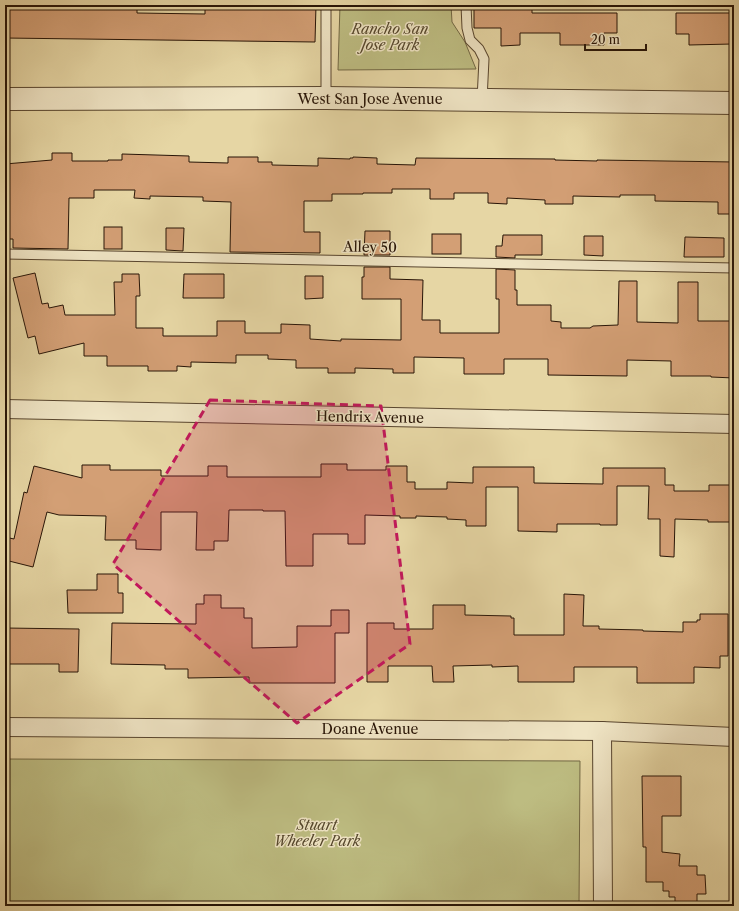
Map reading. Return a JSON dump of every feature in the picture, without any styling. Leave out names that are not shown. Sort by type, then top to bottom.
[{"type":"street","name":"West San Jose Avenue","points":[[5,99],[326,98],[734,103]]},
{"type":"street","name":"Hendrix Avenue","points":[[5,410],[734,424]]},
{"type":"street","name":"Doane Avenue","points":[[5,727],[602,731],[734,737]]},
{"type":"street","points":[[602,731],[603,906]]},
{"type":"lane","points":[[326,5],[326,98]]},
{"type":"lane","points":[[466,5],[467,28],[470,40],[479,49],[484,59],[482,100]]},
{"type":"lane","name":"Alley 50","points":[[5,254],[734,268]]},
{"type":"highlighted area","points":[[210,400],[381,406],[410,644],[297,723],[113,564]]},
{"type":"green space","name":"Rancho San Jose Park","points":[[340,5],[451,5],[452,22],[465,42],[476,69],[338,70]]},
{"type":"green space","name":"Stuart Wheeler Park","points":[[5,759],[580,761],[579,906],[5,906]]},
{"type":"building","points":[[8,5],[137,5],[137,13],[205,14],[205,5],[316,5],[315,42],[5,38],[5,11],[8,11]]},
{"type":"building","points":[[474,5],[532,5],[532,13],[617,13],[617,33],[604,33],[604,45],[560,45],[560,33],[520,33],[520,45],[501,46],[501,28],[474,28]]},
{"type":"building","points":[[676,13],[734,13],[734,33],[732,33],[732,44],[689,45],[689,34],[676,34]]},
{"type":"building","points":[[52,153],[72,153],[72,161],[122,160],[122,154],[189,156],[189,162],[228,163],[228,157],[258,157],[258,162],[272,162],[272,165],[318,166],[318,158],[350,159],[353,157],[377,158],[377,164],[415,165],[416,158],[734,162],[734,214],[718,214],[718,202],[655,201],[655,195],[620,195],[620,197],[573,196],[573,204],[545,204],[545,200],[507,198],[507,204],[488,203],[488,193],[454,193],[454,199],[430,199],[430,189],[392,189],[392,193],[332,194],[332,201],[304,201],[304,232],[320,232],[320,253],[230,252],[231,202],[203,201],[203,197],[150,196],[150,199],[134,198],[135,190],[94,190],[94,198],[69,198],[68,249],[13,248],[13,239],[5,239],[5,164],[52,160]]},
{"type":"building","points":[[104,227],[122,227],[122,249],[104,249]]},
{"type":"building","points":[[166,228],[184,228],[183,251],[166,250]]},
{"type":"building","points":[[365,231],[390,231],[390,255],[364,255]]},
{"type":"building","points":[[432,234],[461,234],[461,254],[432,254]]},
{"type":"building","points":[[503,235],[542,235],[542,255],[515,255],[515,258],[496,257],[496,246],[502,246]]},
{"type":"building","points":[[584,236],[603,236],[603,256],[584,255]]},
{"type":"building","points":[[685,237],[724,238],[724,257],[684,257]]},
{"type":"building","points":[[364,267],[390,267],[390,279],[423,280],[422,320],[440,320],[440,333],[499,333],[499,299],[496,299],[496,269],[515,270],[517,305],[551,305],[551,321],[561,322],[561,328],[590,328],[593,326],[618,325],[619,281],[637,281],[637,322],[678,323],[678,282],[698,282],[698,321],[734,321],[734,378],[711,376],[671,376],[671,361],[627,360],[627,376],[548,375],[548,359],[504,359],[504,374],[464,374],[464,358],[414,357],[414,373],[393,373],[393,369],[355,368],[355,373],[328,373],[328,368],[296,368],[296,360],[268,359],[268,355],[236,355],[236,363],[191,362],[191,367],[177,366],[177,371],[148,371],[148,366],[107,366],[107,356],[84,356],[84,343],[39,354],[35,336],[28,338],[13,278],[35,273],[42,304],[48,303],[49,308],[63,305],[65,315],[115,315],[114,282],[122,282],[122,274],[139,274],[140,296],[136,296],[136,328],[163,328],[163,336],[217,336],[217,321],[245,321],[245,333],[281,333],[281,324],[310,325],[310,339],[341,341],[341,339],[401,340],[401,299],[362,299],[362,277],[364,277]]},
{"type":"building","points":[[184,274],[224,274],[224,298],[183,298]]},
{"type":"building","points":[[305,276],[323,276],[323,298],[305,299]]},
{"type":"building","points":[[321,464],[347,464],[347,470],[386,470],[386,466],[407,466],[407,482],[415,482],[415,489],[447,489],[447,482],[473,483],[473,467],[534,467],[534,483],[603,484],[603,468],[665,468],[665,485],[674,485],[674,491],[709,491],[709,485],[734,485],[734,522],[708,522],[708,520],[675,519],[674,557],[660,556],[660,519],[648,519],[649,486],[617,486],[617,525],[557,524],[557,532],[518,531],[518,487],[486,487],[486,526],[466,526],[466,520],[447,519],[447,517],[416,516],[416,518],[400,518],[400,516],[365,515],[365,544],[348,544],[348,534],[313,534],[313,566],[286,566],[285,511],[263,510],[229,510],[228,541],[214,541],[214,550],[196,550],[197,512],[161,512],[161,550],[136,549],[136,540],[105,540],[106,516],[59,515],[47,512],[33,567],[5,560],[5,537],[14,539],[24,492],[27,493],[34,466],[82,478],[82,465],[110,465],[110,470],[161,470],[161,476],[208,476],[208,466],[227,466],[227,477],[321,477]]},
{"type":"building","points":[[97,574],[118,574],[118,593],[123,593],[123,613],[68,613],[67,590],[97,590]]},
{"type":"building","points":[[564,594],[584,595],[583,626],[599,626],[599,629],[683,632],[683,622],[697,622],[697,620],[700,620],[700,614],[728,614],[728,656],[720,656],[720,668],[694,667],[694,683],[637,683],[637,667],[574,667],[574,682],[518,682],[518,666],[492,667],[492,665],[453,666],[454,682],[433,682],[432,666],[388,666],[388,682],[367,682],[367,623],[394,623],[394,629],[433,629],[433,605],[465,605],[465,615],[511,616],[511,618],[514,618],[514,635],[564,635]]},
{"type":"building","points":[[204,595],[221,595],[221,608],[244,608],[244,618],[252,618],[252,648],[297,647],[297,626],[331,626],[331,610],[349,610],[349,633],[335,633],[335,683],[249,683],[249,677],[188,678],[188,669],[165,669],[165,665],[111,664],[112,623],[196,624],[196,604],[204,604]]},
{"type":"building","points":[[5,628],[79,629],[78,672],[59,672],[59,664],[5,664]]},
{"type":"building","points":[[642,776],[681,776],[681,816],[662,816],[662,852],[680,854],[679,866],[697,866],[697,875],[705,875],[706,894],[697,894],[697,905],[675,906],[675,897],[669,897],[669,891],[663,891],[663,882],[646,882],[646,847],[643,847]]}]
